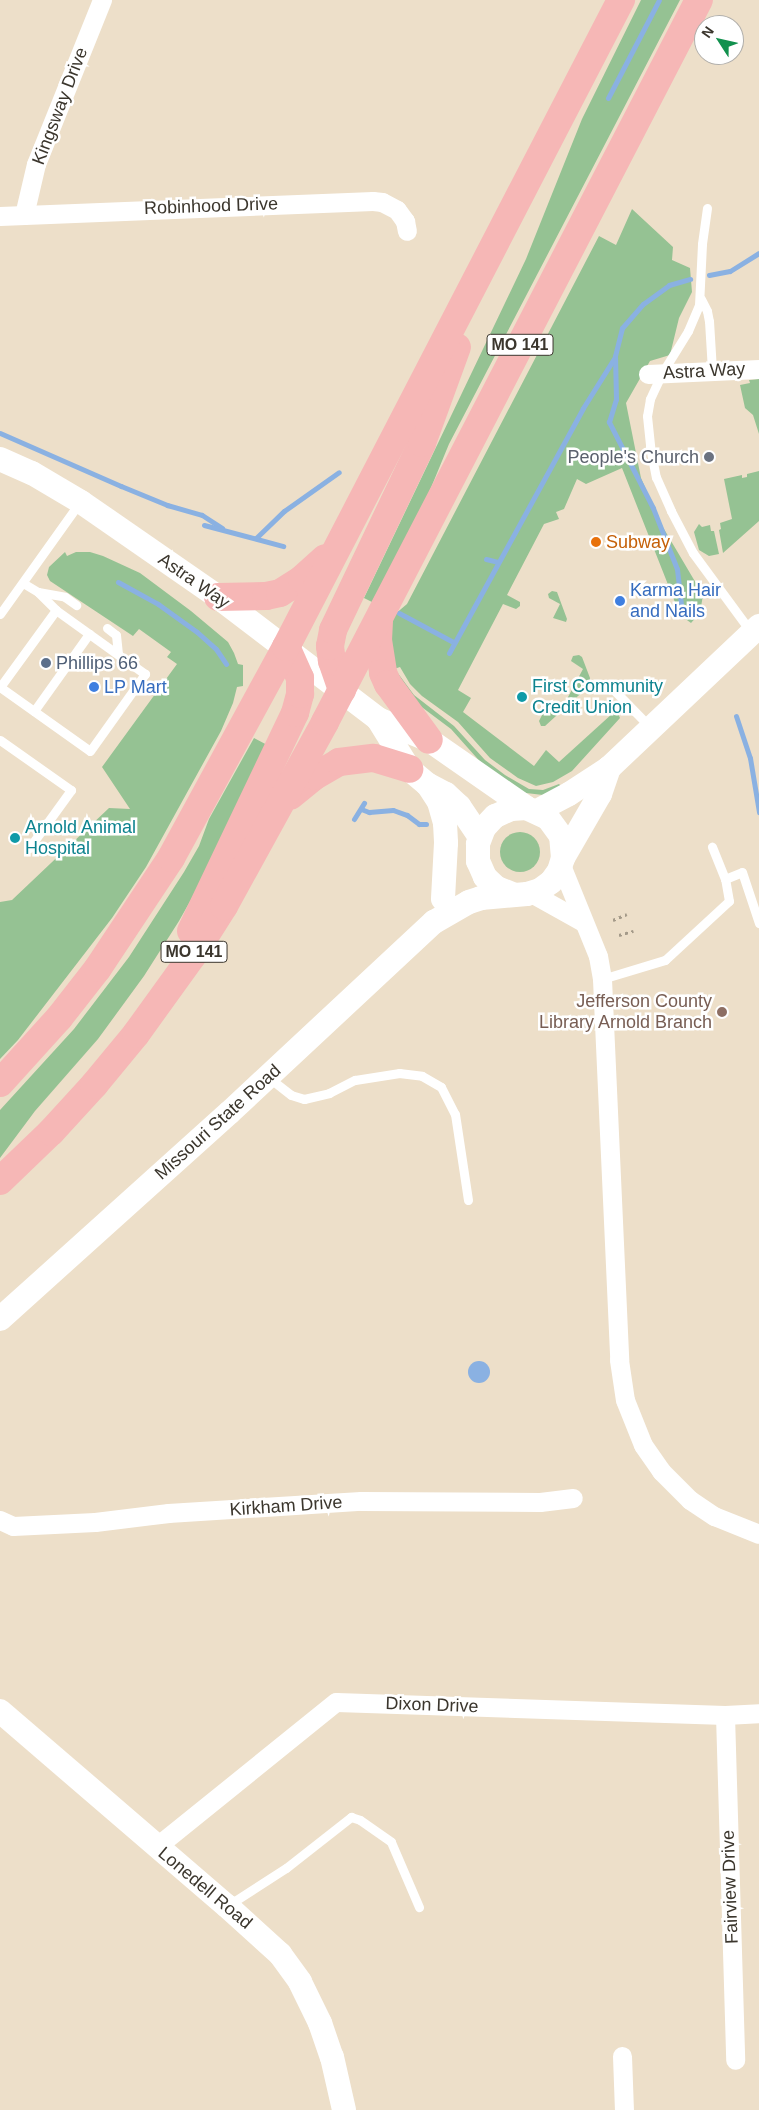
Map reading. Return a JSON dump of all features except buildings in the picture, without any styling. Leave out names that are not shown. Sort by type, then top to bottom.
[{"type":"highway","points":[[0,1083],[59,1018],[98,968],[137,913],[204,800],[286,647],[621,0]]},
{"type":"highway","name":"MO 141","points":[[0,1181],[94,1085],[156,1008],[224,906],[342,690],[699,0]]},
{"type":"highway","points":[[342,690],[332,661],[330,646],[333,630],[422,443],[494,244]]},
{"type":"highway","points":[[218,597],[266,596],[280,593],[302,579],[338,544]]},
{"type":"highway","points":[[380,617],[378,640],[383,673],[388,684],[429,740]]},
{"type":"highway","points":[[156,1008],[296,713],[300,694],[300,678],[286,647]]},
{"type":"highway","points":[[283,801],[315,776],[339,762],[374,758],[418,776]]},
{"type":"street","name":"Kingsway Drive","points":[[24,215],[36,164],[102,0]]},
{"type":"street","name":"Robinhood Drive","points":[[0,216],[373,201],[382,202],[397,210],[405,221],[407,231]]},
{"type":"street","name":"Astra Way","points":[[655,373],[759,368]]},
{"type":"street","name":"Astra Way","points":[[0,459],[32,473],[80,502],[218,597],[342,690],[378,719],[418,776],[446,794],[459,806],[479,840]]},
{"type":"street","points":[[532,810],[609,768],[757,629]]},
{"type":"street","name":"Astra Way","points":[[378,719],[429,740],[532,810]]},
{"type":"street","points":[[522,894],[551,882],[600,794],[609,768]]},
{"type":"street","points":[[418,776],[439,802],[445,823],[446,843],[443,898]]},
{"type":"street","points":[[583,922],[522,894],[497,888],[485,877],[478,861],[479,840],[484,828],[495,816],[510,809],[532,810],[556,826],[561,836],[562,862],[583,922],[598,956],[602,979],[619,1360],[625,1400],[643,1445],[661,1471],[690,1500],[714,1516],[759,1534]]},
{"type":"street","name":"Missouri State Road","points":[[434,922],[443,898],[479,840]]},
{"type":"street","name":"Missouri State Road","points":[[0,1319],[268,1077],[434,922],[469,902],[481,898],[522,894]]},
{"type":"street","name":"Kirkham Drive","points":[[0,1520],[13,1526],[95,1522],[168,1513],[263,1509],[361,1501],[540,1502],[573,1498]]},
{"type":"street","name":"Dixon Drive","points":[[156,1847],[336,1702],[725,1714],[759,1713]]},
{"type":"street","name":"Lonedell Road","points":[[0,1711],[156,1847],[227,1906],[280,1954],[300,1982],[323,2032],[332,2057],[344,2110]]},
{"type":"street","name":"Fairview Drive","points":[[725,1714],[735,2060]]},
{"type":"street","points":[[622,2056],[624,2110]]},
{"type":"lane","points":[[707,208],[702,244],[701,299],[698,313],[655,373],[647,416],[650,447],[656,477],[693,553],[757,629]]},
{"type":"lane","points":[[701,299],[707,311],[709,321],[712,370]]},
{"type":"lane","points":[[0,614],[80,502]]},
{"type":"lane","points":[[23,583],[38,592],[56,610],[145,674],[90,751],[0,687],[56,610]]},
{"type":"lane","points":[[38,592],[65,597],[76,606]]},
{"type":"lane","points":[[107,628],[116,635],[118,654]]},
{"type":"lane","points":[[34,711],[89,634]]},
{"type":"lane","points":[[608,684],[650,728]]},
{"type":"lane","points":[[0,740],[71,790],[30,848]]},
{"type":"lane","points":[[602,979],[665,960],[729,901],[725,879],[712,846]]},
{"type":"lane","points":[[725,879],[742,872],[759,923]]},
{"type":"lane","points":[[268,1077],[291,1095],[304,1099],[328,1093],[356,1080],[399,1073],[422,1076],[441,1087],[455,1114],[468,1200]]},
{"type":"lane","points":[[227,1906],[286,1868],[351,1817],[360,1820],[391,1842],[419,1907]]},
{"type":"path","points":[[614,920],[628,914]]},
{"type":"path","points":[[619,936],[633,931]]},
{"type":"green space","points":[[641,0],[680,0],[449,444],[421,512],[372,602],[364,598],[526,259],[582,119]]},
{"type":"green space","points":[[632,209],[673,247],[672,260],[690,268],[692,292],[679,318],[670,355],[650,361],[626,403],[641,478],[661,524],[703,595],[700,613],[691,623],[680,615],[622,468],[586,484],[577,479],[564,509],[556,512],[559,519],[544,524],[507,595],[520,602],[520,606],[516,609],[503,604],[458,690],[471,698],[463,712],[534,766],[546,750],[559,762],[613,713],[604,700],[616,709],[620,718],[572,771],[553,782],[536,786],[518,778],[490,758],[458,722],[422,696],[410,684],[400,667],[391,670],[389,632],[394,615],[407,604],[599,236],[616,245]]},
{"type":"green space","points":[[759,379],[759,434],[753,415],[745,408],[740,385],[750,383],[749,380]]},
{"type":"green space","points":[[759,471],[759,521],[723,553],[719,530],[721,529],[720,523],[732,519],[724,479],[742,475],[742,478],[747,477],[747,474]]},
{"type":"green space","points":[[699,524],[702,527],[710,525],[711,531],[714,531],[719,554],[709,556],[699,550],[694,532]]},
{"type":"green space","points":[[65,552],[67,556],[76,552],[90,552],[140,573],[191,611],[228,642],[238,664],[243,665],[243,686],[237,687],[233,703],[221,731],[146,867],[112,918],[18,1040],[0,1059],[0,902],[12,900],[109,808],[130,809],[102,767],[177,664],[167,657],[171,652],[139,629],[133,636],[50,581],[47,575],[49,567]]},
{"type":"green space","points":[[552,591],[557,592],[567,619],[566,622],[553,618],[560,604],[549,598],[548,594]]},
{"type":"green space","points":[[579,655],[582,657],[590,678],[589,686],[545,726],[541,726],[539,721],[546,707],[560,712],[583,669],[571,661],[573,656]]},
{"type":"green space","points":[[397,672],[414,695],[454,726],[485,760],[505,775],[529,789],[543,790],[559,784],[562,787],[543,795],[526,793],[515,788],[484,766],[451,729],[411,699],[404,691]]},
{"type":"green space","points":[[254,738],[271,747],[224,841],[179,921],[144,976],[98,1039],[35,1111],[0,1158],[0,1110],[74,1029],[129,957],[199,846],[209,819]]},
{"type":"green space","points":[[516,832],[524,832],[531,835],[537,841],[540,852],[537,863],[531,869],[524,872],[516,872],[509,869],[503,863],[500,856],[500,848],[503,841],[509,835]]},
{"type":"water","points":[[475,1361],[483,1361],[490,1368],[490,1376],[483,1383],[475,1383],[468,1376],[468,1368]]},
{"type":"waterway","points":[[608,98],[659,0]]},
{"type":"waterway","points":[[709,275],[730,271],[759,253]]},
{"type":"waterway","points":[[682,613],[677,569],[653,508],[609,422],[616,399],[615,356],[622,328],[643,304],[669,285],[690,279]]},
{"type":"waterway","points":[[449,653],[583,408],[615,357]]},
{"type":"waterway","points":[[0,433],[167,505],[202,515],[222,528]]},
{"type":"waterway","points":[[256,538],[284,511],[339,472]]},
{"type":"waterway","points":[[204,525],[283,546]]},
{"type":"waterway","points":[[486,559],[498,562]]},
{"type":"waterway","points":[[118,582],[158,604],[197,632],[216,649],[226,664]]},
{"type":"waterway","points":[[399,613],[453,642]]},
{"type":"waterway","points":[[736,716],[750,758],[759,812]]},
{"type":"waterway","points":[[354,819],[364,803]]},
{"type":"waterway","points":[[361,809],[369,812],[393,810],[407,815],[419,824],[426,824]]},
{"type":"place","name":"People's Church","points":[[709,457]]},
{"type":"place","name":"Subway","points":[[596,542]]},
{"type":"place","name":"Karma Hair and Nails","points":[[620,601]]},
{"type":"place","name":"Phillips 66","points":[[46,663]]},
{"type":"place","name":"LP Mart","points":[[94,687]]},
{"type":"place","name":"First Community Credit Union","points":[[522,697]]},
{"type":"place","name":"Arnold Animal Hospital","points":[[15,838]]},
{"type":"place","name":"Jefferson County Library Arnold Branch","points":[[722,1012]]}]
